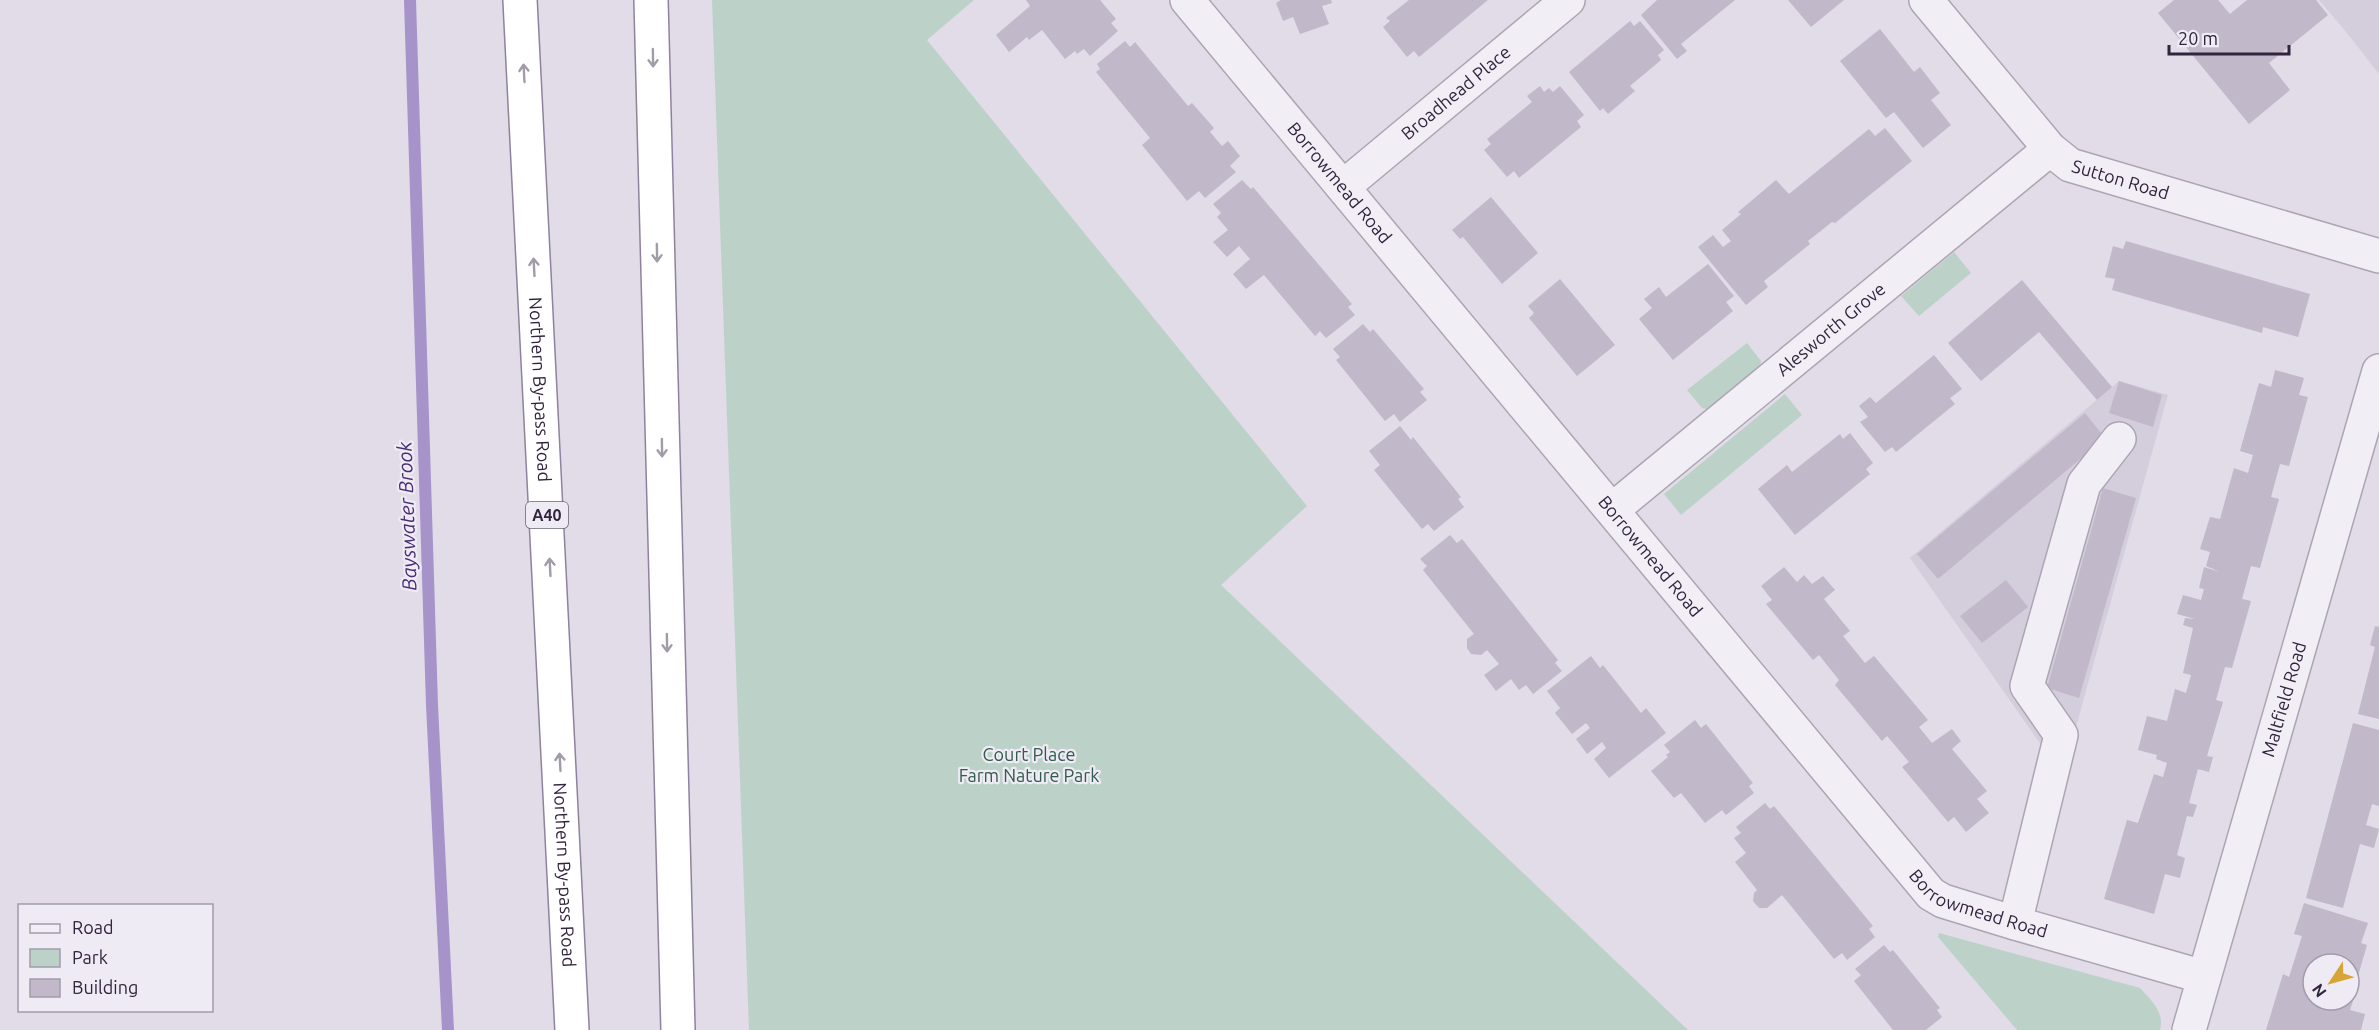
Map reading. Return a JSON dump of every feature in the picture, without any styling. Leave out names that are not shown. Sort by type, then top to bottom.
[{"type":"highway","name":"Northern By-pass Road","points":[[520,0],[572,1030]]},
{"type":"highway","points":[[651,0],[678,1030]]},
{"type":"street","name":"Borrowmead Road","points":[[1187,0],[1931,894],[1943,901],[2015,923],[2204,977]]},
{"type":"street","name":"Broadhead Place","points":[[1343,187],[1568,0]]},
{"type":"street","name":"Sutton Road","points":[[1926,0],[2050,149],[2070,165],[2097,175],[2379,256]]},
{"type":"street","name":"Alesworth Grove","points":[[1612,510],[2050,149]]},
{"type":"street","name":"Maltfield Road","points":[[2190,1030],[2379,371]]},
{"type":"street","points":[[2015,923],[2061,735],[2027,687],[2084,484],[2119,440]]},
{"type":"shaded area","points":[[2319,0],[2379,0],[2379,74],[2347,33]]},
{"type":"shaded area","points":[[2119,381],[2168,395],[2030,893],[2044,749],[1910,558]]},
{"type":"green space","name":"Court Place Farm Nature Park","points":[[712,0],[974,0],[927,40],[1307,506],[1221,585],[1688,1030],[749,1030]]},
{"type":"green space","points":[[1954,252],[1971,273],[1919,316],[1901,296]]},
{"type":"green space","points":[[1747,343],[1761,361],[1760,366],[1709,410],[1702,408],[1687,390]]},
{"type":"green space","points":[[1785,394],[1802,415],[1681,515],[1664,494]]},
{"type":"green space","points":[[1939,933],[2140,988],[2159,1012],[2160,1030],[2017,1030],[1938,937]]},
{"type":"building","points":[[1026,0],[1100,0],[1116,19],[1111,23],[1118,31],[1090,56],[1084,49],[1077,54],[1075,51],[1065,59],[1042,30],[1029,40],[1027,37],[1009,52],[996,35],[1030,6]]},
{"type":"building","points":[[1281,0],[1331,0],[1332,3],[1322,6],[1329,24],[1300,34],[1293,17],[1283,21],[1276,3]]},
{"type":"building","points":[[1409,0],[1488,0],[1419,57],[1414,51],[1407,57],[1383,27],[1390,21],[1386,18]]},
{"type":"building","points":[[1657,0],[1735,0],[1681,44],[1687,51],[1677,59],[1641,15]]},
{"type":"building","points":[[1788,0],[1844,0],[1811,27]]},
{"type":"building","points":[[2174,0],[2218,0],[2230,14],[2247,0],[2316,0],[2328,15],[2269,63],[2290,90],[2249,124],[2158,13]]},
{"type":"building","points":[[1630,21],[1634,26],[1640,21],[1664,50],[1658,55],[1661,60],[1630,86],[1635,91],[1608,114],[1603,108],[1600,111],[1569,72]]},
{"type":"building","points":[[1880,29],[1914,72],[1920,67],[1940,93],[1931,100],[1951,125],[1923,148],[1894,112],[1886,118],[1840,61]]},
{"type":"building","points":[[1125,41],[1130,47],[1135,42],[1188,106],[1192,103],[1214,128],[1210,132],[1222,146],[1228,141],[1240,156],[1230,166],[1236,172],[1205,198],[1199,191],[1187,201],[1142,145],[1150,138],[1096,72],[1100,69],[1097,64]]},
{"type":"building","points":[[1540,86],[1544,92],[1549,88],[1553,92],[1560,86],[1584,115],[1577,121],[1581,127],[1519,178],[1514,171],[1507,177],[1484,150],[1491,144],[1487,139],[1532,102],[1527,96]]},
{"type":"building","points":[[1885,128],[1912,161],[1835,223],[1832,222],[1808,241],[1810,244],[1764,281],[1768,287],[1746,305],[1698,247],[1713,235],[1723,247],[1731,241],[1722,230],[1741,214],[1738,212],[1776,180],[1789,194],[1869,129],[1875,136]]},
{"type":"building","points":[[1242,180],[1251,189],[1253,187],[1352,304],[1348,307],[1355,315],[1326,338],[1320,331],[1315,336],[1264,275],[1246,289],[1233,274],[1250,259],[1239,246],[1227,257],[1213,242],[1228,230],[1217,217],[1221,213],[1213,204]]},
{"type":"building","points":[[1491,197],[1538,253],[1502,284],[1463,237],[1460,239],[1452,230]]},
{"type":"building","points":[[2126,241],[2310,294],[2298,337],[2263,327],[2262,333],[2112,290],[2115,279],[2105,277],[2113,246],[2123,249]]},
{"type":"building","points":[[1708,264],[1734,296],[1726,302],[1733,311],[1673,360],[1639,319],[1652,308],[1644,299],[1659,287],[1666,297]]},
{"type":"building","points":[[1560,279],[1615,345],[1577,376],[1529,318],[1534,313],[1528,306]]},
{"type":"building","points":[[2022,280],[2112,387],[2097,400],[2039,332],[1981,381],[1948,343]]},
{"type":"building","points":[[1363,324],[1370,332],[1373,329],[1424,389],[1420,392],[1427,400],[1400,422],[1394,414],[1385,421],[1336,360],[1340,357],[1333,349]]},
{"type":"building","points":[[1934,355],[1962,389],[1950,398],[1955,404],[1896,452],[1892,447],[1885,452],[1860,422],[1868,417],[1859,406],[1870,397],[1876,403]]},
{"type":"building","points":[[2275,370],[2304,378],[2299,395],[2308,397],[2289,466],[2280,464],[2271,497],[2279,499],[2260,568],[2251,566],[2242,599],[2251,601],[2232,668],[2225,667],[2216,700],[2223,702],[2207,756],[2213,757],[2209,772],[2198,769],[2189,803],[2197,805],[2193,817],[2187,816],[2177,855],[2185,858],[2180,878],[2165,874],[2154,914],[2104,899],[2127,820],[2138,823],[2154,774],[2163,777],[2167,763],[2156,759],[2157,755],[2138,750],[2147,716],[2167,721],[2175,689],[2186,693],[2191,675],[2183,673],[2193,628],[2183,625],[2185,618],[2195,619],[2177,614],[2183,595],[2201,600],[2204,589],[2199,588],[2204,567],[2220,572],[2206,566],[2210,552],[2200,549],[2210,517],[2220,519],[2234,468],[2248,473],[2253,455],[2240,451],[2259,383],[2271,387]]},
{"type":"building","points":[[2119,381],[2162,395],[2153,427],[2109,413]]},
{"type":"building","points":[[2085,413],[2105,438],[1938,579],[1917,554]]},
{"type":"building","points":[[1400,426],[1411,440],[1413,437],[1461,497],[1458,499],[1464,507],[1434,531],[1428,524],[1422,529],[1374,470],[1380,465],[1369,451]]},
{"type":"building","points":[[1850,433],[1873,463],[1866,469],[1870,474],[1795,535],[1758,489],[1787,465],[1792,472],[1840,434],[1843,439]]},
{"type":"building","points":[[2103,488],[2136,498],[2079,698],[2047,688]]},
{"type":"building","points":[[1450,535],[1457,543],[1462,539],[1558,660],[1555,663],[1562,671],[1533,694],[1526,685],[1519,690],[1511,679],[1496,691],[1484,675],[1499,664],[1487,650],[1481,655],[1471,654],[1467,648],[1467,639],[1474,634],[1423,570],[1427,566],[1420,559]]},
{"type":"building","points":[[1784,567],[1797,582],[1804,575],[1812,584],[1823,576],[1835,590],[1824,599],[1850,631],[1843,636],[1865,663],[1874,656],[1928,720],[1919,727],[1932,743],[1952,729],[1961,741],[1952,749],[1987,791],[1977,799],[1989,813],[1966,832],[1954,817],[1948,822],[1902,767],[1909,762],[1887,736],[1882,741],[1835,685],[1839,680],[1819,655],[1813,660],[1766,604],[1772,600],[1761,586]]},
{"type":"building","points":[[2006,580],[2028,607],[1982,643],[1960,616]]},
{"type":"building","points":[[2375,626],[2379,627],[2379,719],[2358,714],[2375,647],[2370,645]]},
{"type":"building","points":[[1591,656],[1600,668],[1603,665],[1641,713],[1646,708],[1666,733],[1609,778],[1594,759],[1606,748],[1602,742],[1587,754],[1576,739],[1590,728],[1586,723],[1572,734],[1555,713],[1560,708],[1547,691]]},
{"type":"building","points":[[1695,720],[1701,728],[1706,724],[1753,783],[1749,786],[1754,793],[1726,815],[1722,810],[1705,823],[1681,793],[1674,798],[1651,771],[1668,757],[1666,755],[1670,752],[1664,745]]},
{"type":"building","points":[[2353,723],[2379,730],[2379,806],[2372,804],[2366,825],[2379,829],[2374,848],[2360,844],[2343,908],[2306,898]]},
{"type":"building","points":[[1765,803],[1770,809],[1774,806],[1873,926],[1869,929],[1875,937],[1847,960],[1842,953],[1834,959],[1782,895],[1767,908],[1759,908],[1753,901],[1757,890],[1735,862],[1746,853],[1734,838],[1741,833],[1736,827]]},
{"type":"building","points":[[2304,903],[2368,923],[2361,943],[2367,945],[2361,966],[2361,952],[2301,952],[2301,1012],[2365,1014],[2361,1030],[2266,1030],[2283,974],[2289,977],[2302,936],[2294,934]]},
{"type":"building","points":[[1884,945],[1890,952],[1893,950],[1940,1008],[1937,1010],[1942,1017],[1926,1030],[1893,1030],[1854,981],[1861,975],[1855,969]]},
{"type":"waterway","name":"Bayswater Brook","points":[[410,0],[432,705],[448,1030]]}]
